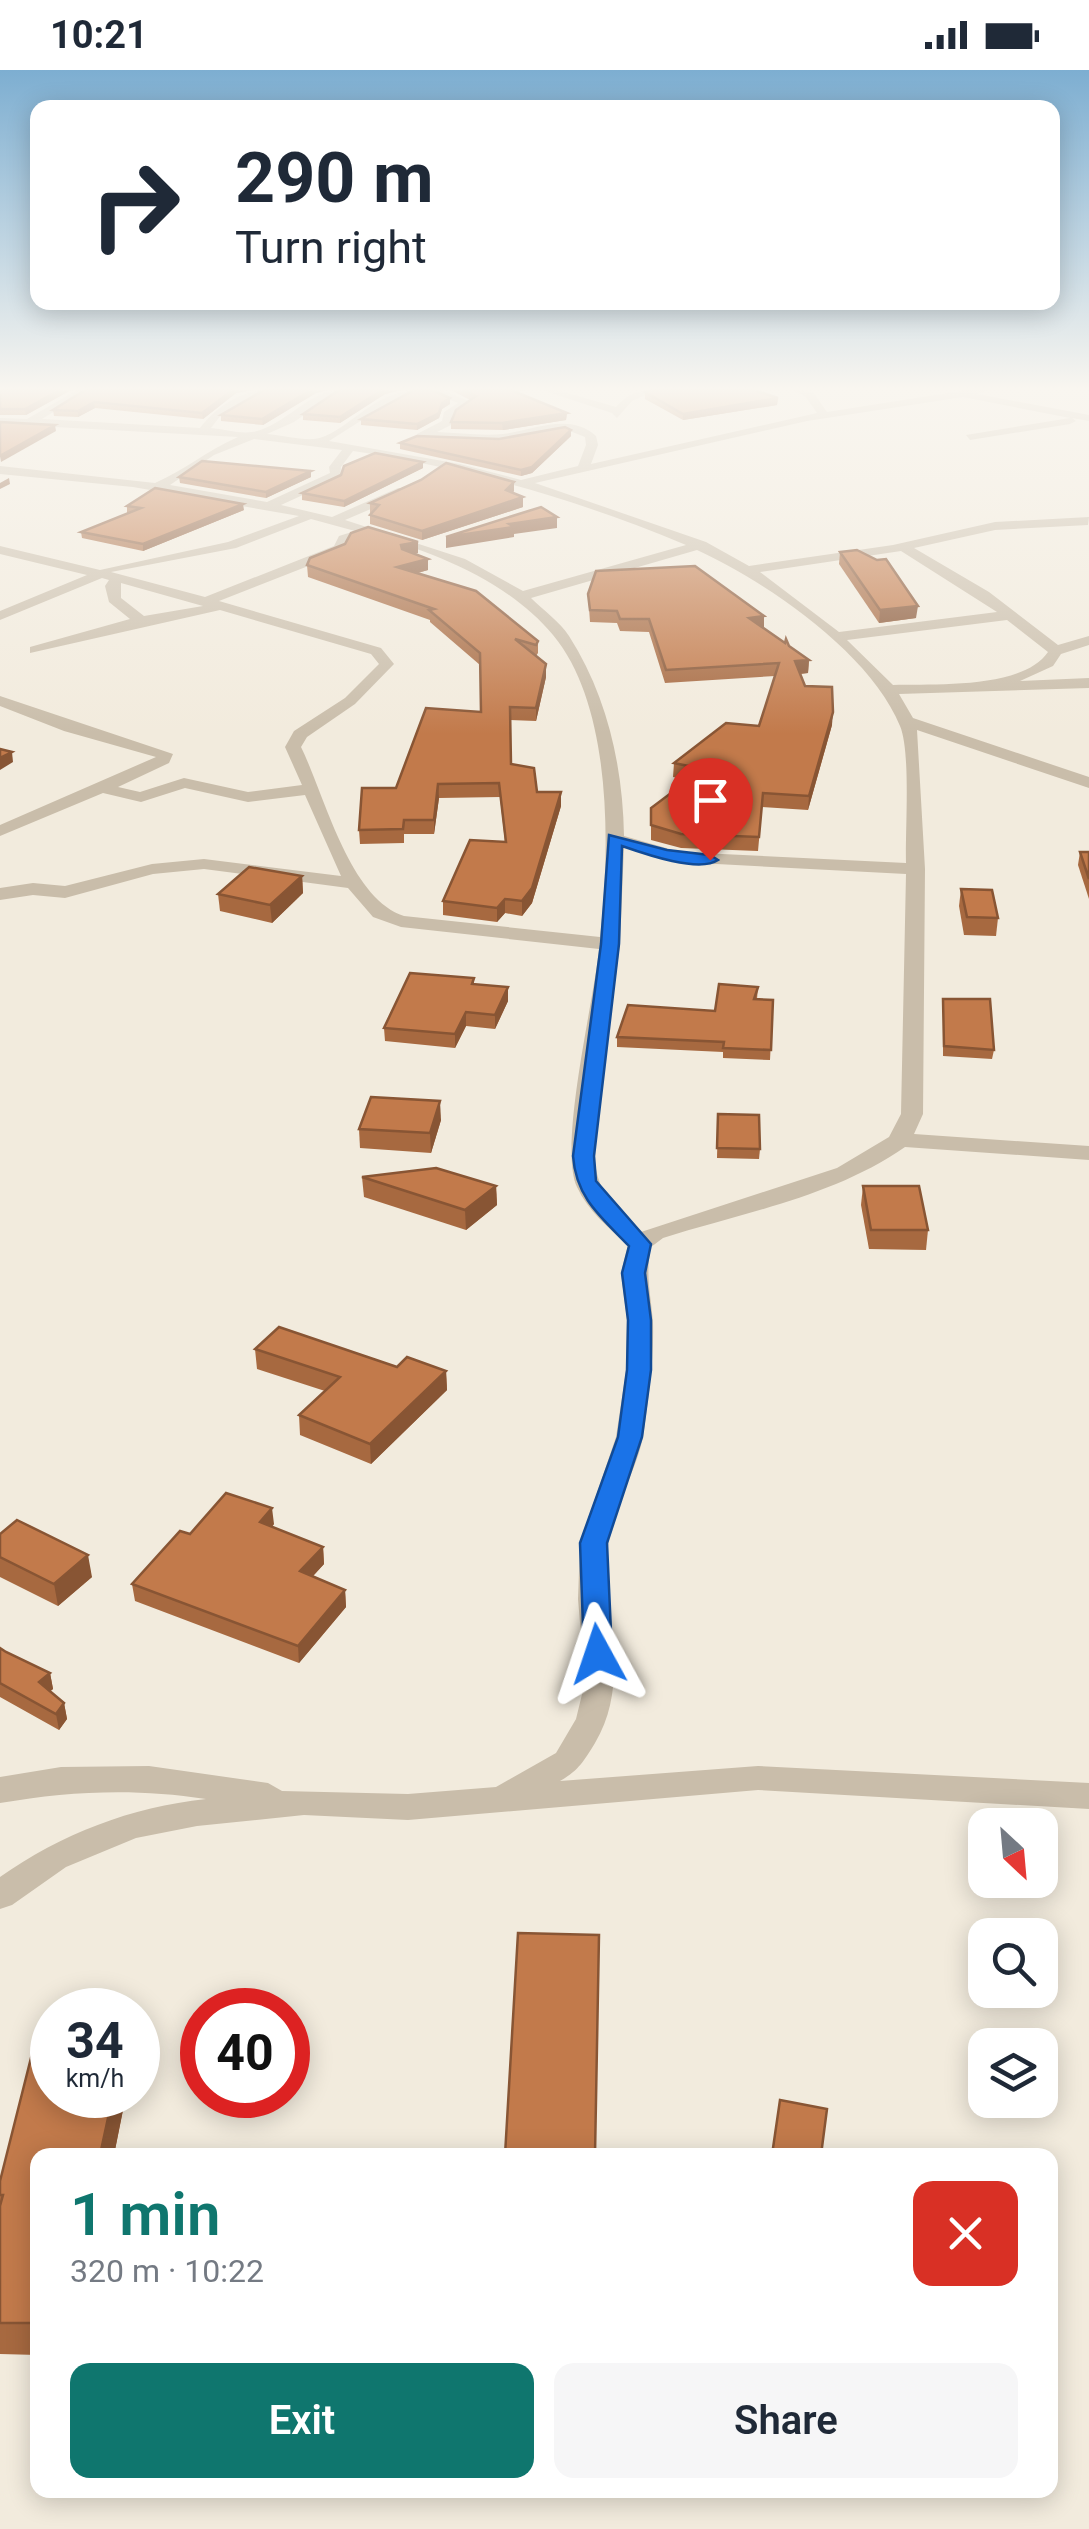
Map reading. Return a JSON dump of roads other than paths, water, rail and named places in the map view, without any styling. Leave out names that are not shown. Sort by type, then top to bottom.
[{"type":"street","points":[[255,505],[423,548],[473,569],[522,596],[559,632],[579,668],[615,790],[610,944],[586,1127],[586,1181],[604,1208],[640,1244]]},
{"type":"street","points":[[267,507],[272,505]]},
{"type":"street","points":[[331,522],[367,505]]},
{"type":"street","points":[[546,510],[563,505]]},
{"type":"street","points":[[502,1799],[566,1762],[592,1720],[601,1682],[593,1599],[594,1543],[630,1437],[639,1370],[640,1320],[634,1273],[640,1244],[655,1233],[856,1167],[900,1140],[912,1114],[916,869],[908,728],[904,720],[887,690],[836,637],[752,570],[701,545],[592,505]]},
{"type":"street","points":[[0,616],[106,574],[231,545],[310,517]]},
{"type":"street","points":[[752,570],[903,547],[995,526],[1088,521]]},
{"type":"street","points":[[35,650],[212,604],[338,549],[344,539],[365,531]]},
{"type":"street","points":[[423,548],[446,540]]},
{"type":"street","points":[[522,596],[701,545]]},
{"type":"street","points":[[903,547],[1010,615],[1056,651],[1082,661],[1089,640]]},
{"type":"street","points":[[0,550],[106,574],[363,646],[386,658],[388,664],[365,688],[295,740],[293,747],[356,883],[374,908],[390,919],[610,944]]},
{"type":"street","points":[[106,574],[114,599],[141,621]]},
{"type":"street","points":[[836,637],[1010,615]]},
{"type":"street","points":[[998,686],[1048,663],[1056,651]]},
{"type":"street","points":[[887,690],[1089,684]]},
{"type":"street","points":[[0,701],[70,728],[164,754],[156,764],[0,831]]},
{"type":"street","points":[[904,720],[1089,783]]},
{"type":"street","points":[[102,788],[140,797],[184,783],[248,797],[310,788]]},
{"type":"street","points":[[614,839],[679,857],[916,869]]},
{"type":"street","points":[[0,894],[33,889],[83,889],[152,870],[204,864],[356,883]]},
{"type":"street","points":[[900,1140],[1089,1154]]},
{"type":"street","points":[[0,1790],[61,1780],[149,1778],[304,1802],[408,1807],[758,1778],[1089,1796]]},
{"type":"street","points":[[0,1895],[54,1857],[131,1826],[196,1813],[304,1802]]}]
